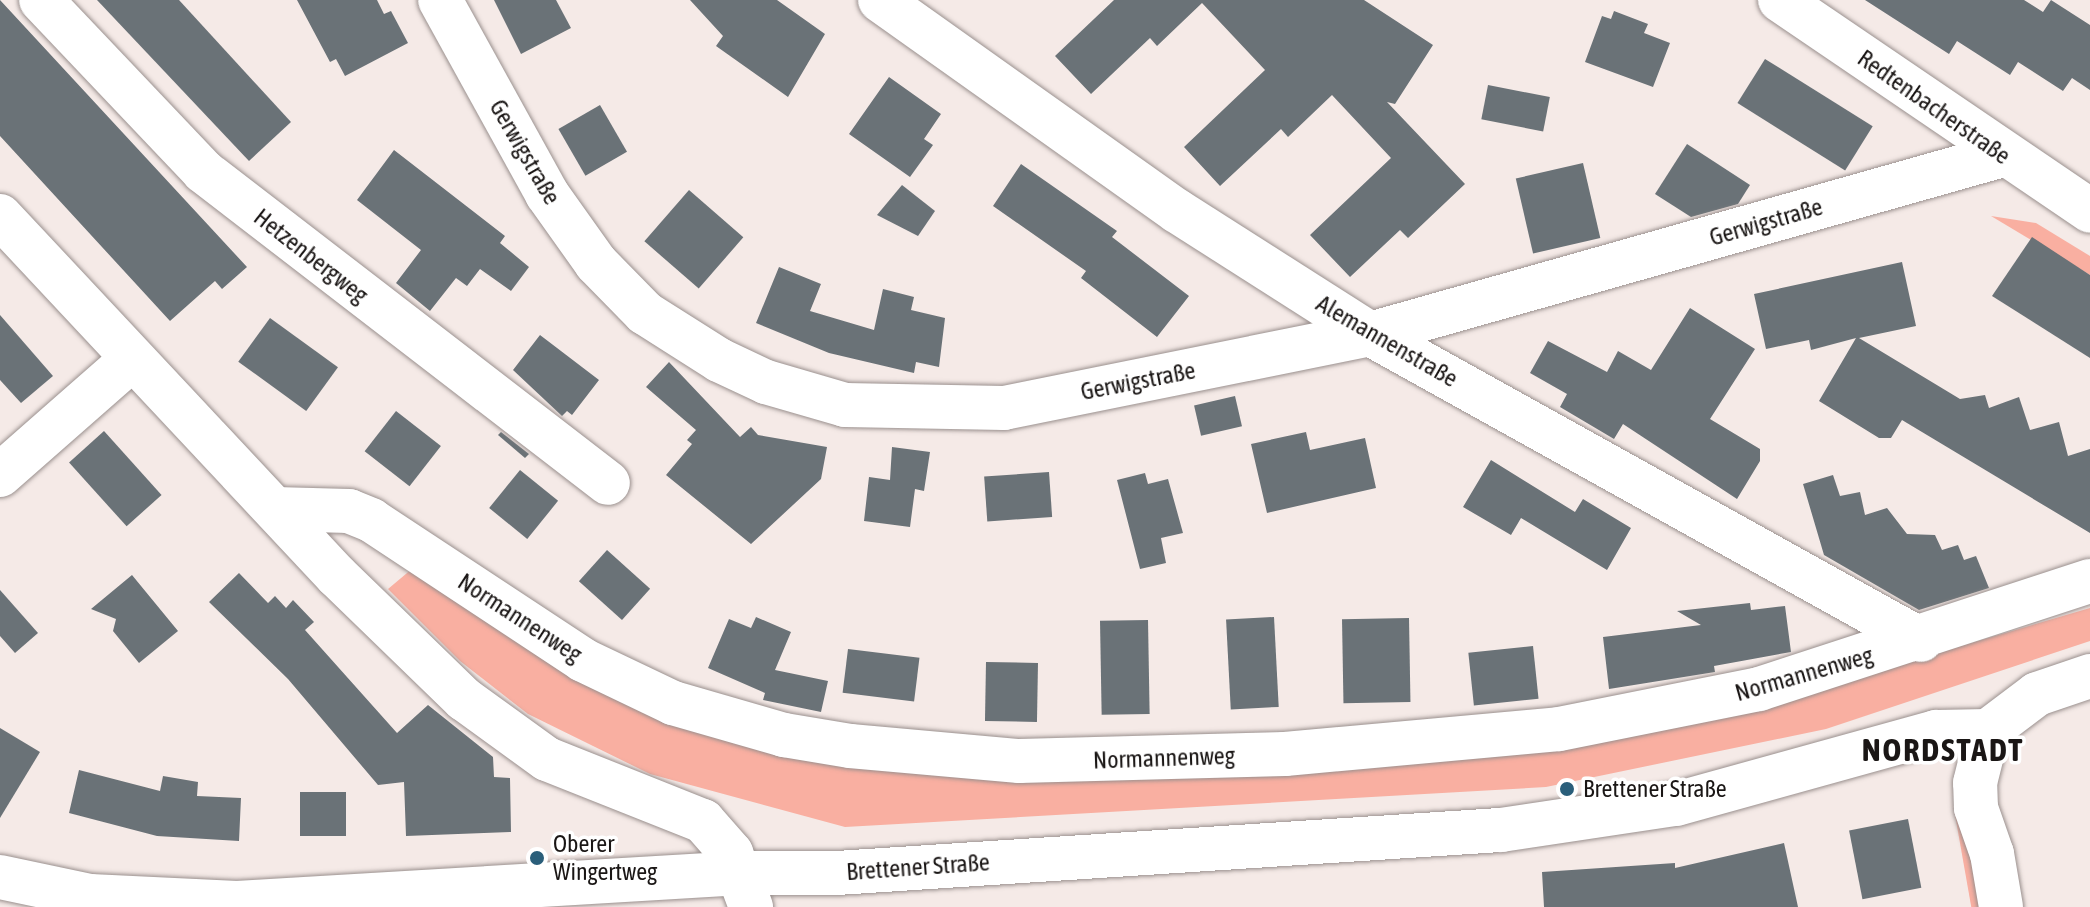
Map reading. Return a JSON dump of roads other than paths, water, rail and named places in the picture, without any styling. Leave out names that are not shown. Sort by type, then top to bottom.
[{"type":"street","name":"Hetzenbergweg","points":[[41,0],[203,171],[608,483]]},
{"type":"street","name":"Gerwigstraße","points":[[440,0],[547,194],[596,263],[676,337],[766,382],[845,405],[1004,408],[1370,334],[2003,155]]},
{"type":"street","name":"Alemannenstraße","points":[[880,0],[1177,211],[1370,334],[1921,640]]},
{"type":"street","name":"Redtenbacherstraße","points":[[1780,0],[2003,155],[2090,211]]},
{"type":"street","points":[[0,216],[131,360],[337,576],[504,730],[547,759],[703,821],[731,853],[746,890]]},
{"type":"street","points":[[0,475],[131,360]]},
{"type":"street","name":"Normannenweg","points":[[275,509],[349,511],[371,520],[583,660],[673,703],[784,735],[920,755],[1035,761],[1285,754],[1559,729],[1759,689],[1921,640],[2090,581]]},
{"type":"street","points":[[2001,907],[1992,854],[1976,808],[1975,783],[1988,731],[2037,694],[2090,676]]},
{"type":"street","name":"Brettener Straße","points":[[11,907],[54,890],[163,902],[237,903],[746,890],[837,873],[1568,823],[1742,790],[1936,732],[1988,731]]},
{"type":"street","points":[[0,877],[54,890]]},
{"type":"place","name":"Brettener Straße","points":[[1567,789]]},
{"type":"place","name":"Oberer Wingertweg","points":[[537,858]]},
{"type":"district","name":"NORDSTADT","points":[[1943,750]]}]
